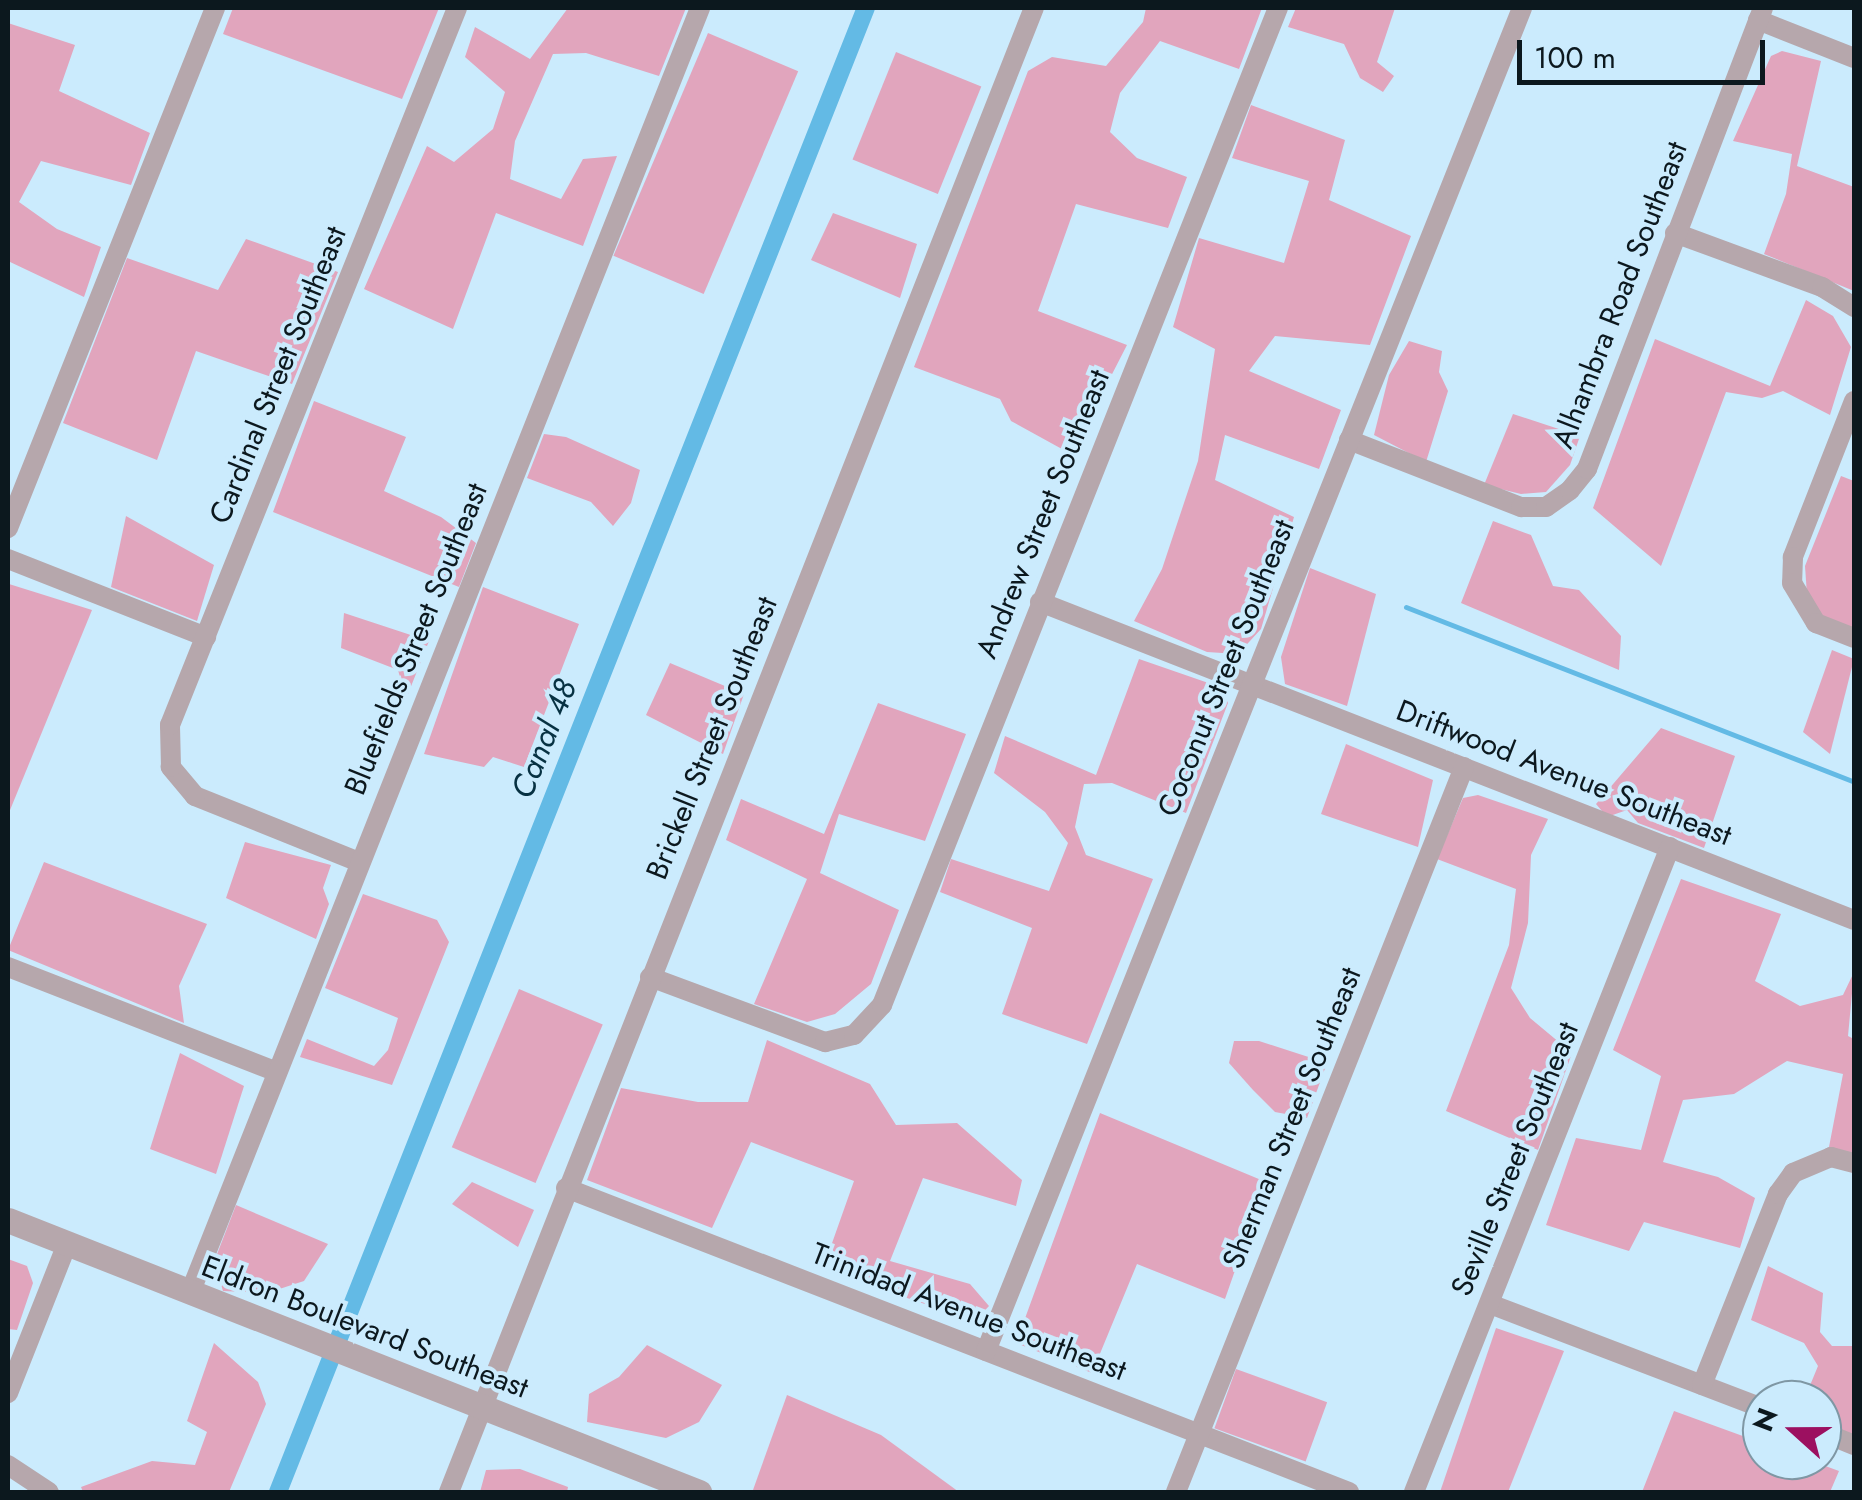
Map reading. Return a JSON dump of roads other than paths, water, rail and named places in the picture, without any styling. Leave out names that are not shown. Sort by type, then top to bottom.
[{"type":"street","points":[[8,528],[215,8]]},
{"type":"street","name":"Cardinal Street Southeast","points":[[359,862],[195,796],[171,768],[170,724],[457,8]]},
{"type":"street","name":"Bluefields Street Southeast","points":[[190,1293],[700,8]]},
{"type":"street","name":"Brickell Street Southeast","points":[[449,1492],[1034,8]]},
{"type":"street","name":"Andrew Street Southeast","points":[[650,977],[826,1042],[854,1035],[882,1004],[1278,8]]},
{"type":"street","name":"Coconut Street Southeast","points":[[986,1350],[1522,8]]},
{"type":"street","points":[[1760,14],[1854,58]]},
{"type":"street","name":"Alhambra Road Southeast","points":[[1349,440],[1500,500],[1546,506],[1586,469],[1760,14]]},
{"type":"street","points":[[1675,233],[1822,287],[1854,307]]},
{"type":"street","points":[[1854,401],[1794,557],[1792,583],[1816,623],[1854,638]]},
{"type":"street","points":[[8,559],[206,637]]},
{"type":"street","name":"Driftwood Avenue Southeast","points":[[1040,602],[1854,920]]},
{"type":"street","name":"Sherman Street Southeast","points":[[1176,1492],[1464,767]]},
{"type":"street","name":"Seville Street Southeast","points":[[1414,1492],[1670,847]]},
{"type":"street","points":[[8,967],[277,1072]]},
{"type":"street","points":[[1702,1385],[1778,1194],[1793,1172],[1831,1157],[1854,1163]]},
{"type":"street","name":"Trinidad Avenue Southeast","points":[[566,1188],[1350,1492]]},
{"type":"street","name":"Eldron Boulevard Southeast","points":[[8,1220],[697,1492]]},
{"type":"street","points":[[8,1393],[67,1244]]},
{"type":"street","points":[[1490,1304],[1742,1400]]},
{"type":"street","points":[[8,1465],[49,1492]]},
{"type":"waterway","name":"Canal 48","points":[[278,1492],[866,8]]},
{"type":"waterway","points":[[1406,607],[1854,782]]}]
